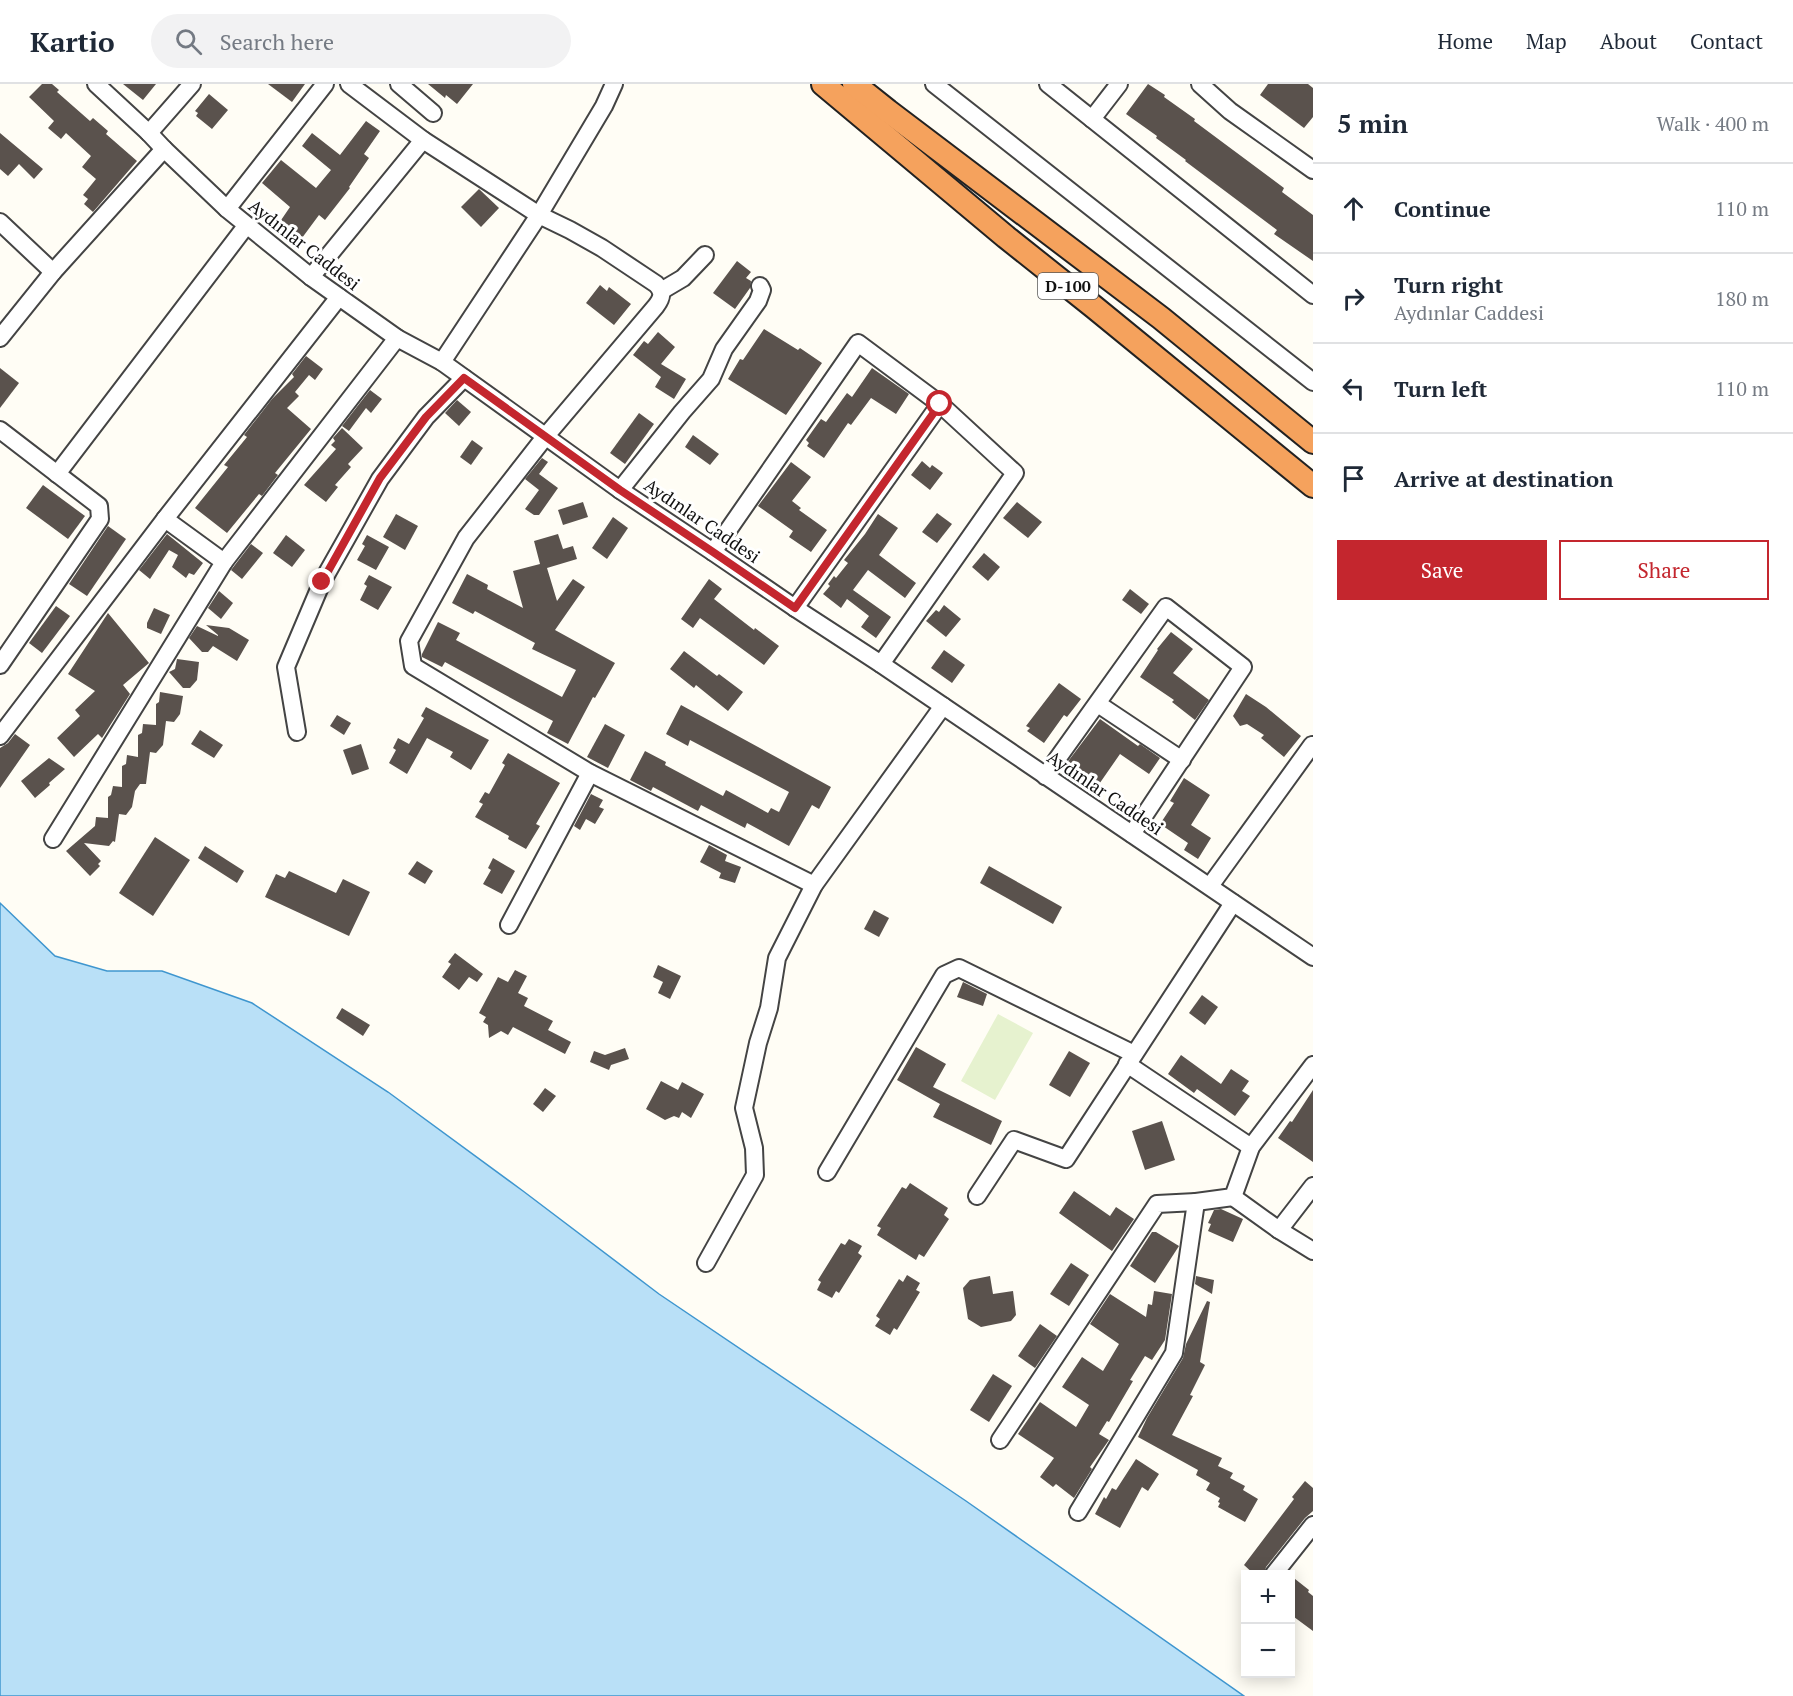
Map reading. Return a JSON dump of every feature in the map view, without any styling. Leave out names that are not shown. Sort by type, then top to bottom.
[{"type":"highway","name":"D-100","points":[[824,84],[1006,237],[1313,486]]},
{"type":"highway","name":"D-100","points":[[854,84],[1161,318],[1313,442]]},
{"type":"highway","points":[[868,84],[888,111]]},
{"type":"street","name":"Aydınlar Caddesi","points":[[96,84],[227,209],[311,277],[397,338],[442,362],[620,490],[881,663],[1313,957]]},
{"type":"street","points":[[149,133],[192,84]]},
{"type":"street","points":[[227,209],[325,84]]},
{"type":"street","points":[[349,84],[423,141],[539,215],[602,248],[656,284],[662,296],[545,437],[466,538],[409,641],[413,666],[590,773],[814,885]]},
{"type":"street","points":[[399,84],[433,113]]},
{"type":"street","points":[[442,362],[539,215],[615,84]]},
{"type":"street","points":[[934,84],[1313,382]]},
{"type":"street","points":[[1048,84],[1313,295]]},
{"type":"street","points":[[1092,119],[1119,84]]},
{"type":"street","points":[[1200,84],[1230,111],[1313,170]]},
{"type":"street","points":[[311,277],[423,141]]},
{"type":"street","points":[[0,338],[53,272],[164,149]]},
{"type":"street","points":[[0,222],[53,272]]},
{"type":"street","points":[[57,474],[246,226]]},
{"type":"street","points":[[661,291],[683,278],[705,255]]},
{"type":"street","points":[[620,490],[711,379],[724,349],[758,301],[762,290],[760,286]]},
{"type":"street","points":[[3,726],[339,297]]},
{"type":"street","points":[[53,839],[224,562],[397,338]]},
{"type":"street","points":[[713,552],[858,343],[940,404],[1015,473],[881,663]]},
{"type":"street","points":[[297,732],[286,667],[322,582],[380,478],[426,417],[464,378]]},
{"type":"street","points":[[795,608],[940,404]]},
{"type":"street","points":[[0,430],[99,506],[100,519],[0,665]]},
{"type":"street","points":[[165,519],[224,562]]},
{"type":"street","points":[[1045,776],[1166,607],[1243,667],[1132,834]]},
{"type":"street","points":[[1098,704],[1182,760]]},
{"type":"street","points":[[706,1263],[755,1175],[754,1148],[744,1108],[758,1043],[769,1008],[777,958],[814,885],[943,706]]},
{"type":"street","points":[[1210,886],[1312,745]]},
{"type":"street","points":[[509,925],[590,773]]},
{"type":"street","points":[[977,1196],[1014,1140],[1066,1159],[1233,903]]},
{"type":"street","points":[[827,1173],[944,975],[959,968],[1130,1059],[1251,1147]]},
{"type":"street","points":[[1233,1197],[1251,1147],[1313,1065]]},
{"type":"street","points":[[1279,1230],[1313,1186]]},
{"type":"street","points":[[1000,1440],[1157,1204],[1233,1197],[1313,1251]]},
{"type":"street","points":[[1078,1512],[1174,1353],[1196,1202]]},
{"type":"street","points":[[1278,1570],[1313,1525]]},
{"type":"green space","points":[[998,1014],[1033,1033],[995,1100],[961,1081]]},
{"type":"water","points":[[0,903],[55,956],[107,971],[162,971],[252,1003],[388,1092],[659,1294],[966,1501],[1244,1696],[0,1696]]},
{"type":"building","points":[[42,84],[52,84],[59,90],[57,92],[90,121],[93,118],[108,131],[106,134],[137,161],[93,212],[84,204],[88,199],[83,195],[96,179],[82,167],[91,156],[66,133],[61,139],[48,128],[54,121],[29,97]]},
{"type":"building","points":[[123,84],[156,84],[143,100]]},
{"type":"building","points":[[268,84],[305,84],[292,102]]},
{"type":"building","points":[[428,84],[473,84],[457,104],[446,95],[445,98]]},
{"type":"building","points":[[1148,84],[1284,188],[1282,192],[1313,215],[1313,261],[1274,234],[1277,230],[1126,114]]},
{"type":"building","points":[[1268,84],[1308,84],[1313,88],[1313,117],[1304,128],[1260,95]]},
{"type":"building","points":[[209,94],[228,110],[212,129],[196,116],[198,113],[195,111]]},
{"type":"building","points":[[366,121],[380,131],[364,154],[369,158],[350,188],[325,220],[319,215],[299,242],[277,226],[290,207],[262,183],[281,160],[316,188],[331,170],[302,146],[312,133],[340,155]]},
{"type":"building","points":[[0,133],[43,169],[34,179],[19,164],[8,176],[0,169]]},
{"type":"building","points":[[479,189],[499,208],[481,227],[461,207]]},
{"type":"building","points":[[737,261],[751,272],[746,278],[751,281],[750,288],[735,309],[713,293]]},
{"type":"building","points":[[600,285],[607,291],[609,287],[631,304],[614,325],[586,303]]},
{"type":"building","points":[[764,329],[798,350],[800,348],[822,363],[786,415],[728,379],[740,359],[743,360]]},
{"type":"building","points":[[658,332],[675,347],[661,364],[686,379],[674,399],[655,387],[661,377],[633,355],[644,341],[648,344]]},
{"type":"building","points":[[306,356],[323,369],[315,380],[309,375],[295,392],[299,396],[287,408],[311,429],[275,473],[278,475],[262,496],[259,494],[227,533],[195,508],[228,467],[224,465],[247,437],[244,435],[272,399],[294,377],[292,374]]},
{"type":"building","points":[[0,368],[19,383],[0,408]]},
{"type":"building","points":[[872,368],[909,394],[896,414],[871,398],[851,425],[848,423],[824,458],[807,446],[809,443],[806,440],[821,419],[826,422],[847,393],[852,397]]},
{"type":"building","points":[[370,390],[382,399],[371,413],[366,408],[349,431],[342,426]]},
{"type":"building","points":[[457,400],[471,412],[459,426],[445,413]]},
{"type":"building","points":[[639,413],[654,424],[625,464],[610,453]]},
{"type":"building","points":[[342,428],[363,448],[348,464],[351,467],[335,485],[338,487],[326,502],[304,485],[336,449],[331,445],[335,441],[333,438]]},
{"type":"building","points":[[693,435],[719,454],[710,465],[685,447]]},
{"type":"building","points":[[472,440],[483,448],[471,465],[460,457]]},
{"type":"building","points":[[542,458],[548,462],[539,474],[558,488],[539,515],[534,515],[525,509],[539,490],[525,479]]},
{"type":"building","points":[[922,461],[930,468],[932,465],[943,473],[930,490],[911,475]]},
{"type":"building","points":[[791,462],[811,477],[792,501],[801,508],[799,510],[827,530],[811,552],[789,537],[793,531],[758,506]]},
{"type":"building","points":[[43,485],[85,516],[68,539],[26,508]]},
{"type":"building","points":[[583,502],[588,517],[563,525],[558,510]]},
{"type":"building","points":[[1017,502],[1042,522],[1028,538],[1003,518]]},
{"type":"building","points":[[937,513],[952,524],[937,543],[922,532]]},
{"type":"building","points":[[396,514],[418,526],[405,550],[383,537]]},
{"type":"building","points":[[878,514],[898,528],[879,555],[916,583],[905,598],[868,570],[853,590],[891,617],[876,638],[861,627],[869,616],[847,599],[841,608],[823,594],[830,586],[828,584],[834,576],[836,578],[848,563],[844,560]]},
{"type":"building","points":[[613,517],[628,528],[607,559],[592,548]]},
{"type":"building","points":[[108,526],[126,539],[87,596],[69,584]]},
{"type":"building","points":[[167,534],[203,563],[194,575],[189,573],[186,578],[172,567],[178,555],[169,550],[150,579],[139,570]]},
{"type":"building","points":[[558,534],[563,549],[573,546],[577,559],[547,568],[557,601],[573,579],[585,587],[555,630],[615,663],[595,698],[593,697],[568,744],[547,733],[553,721],[445,662],[442,667],[422,657],[438,622],[460,633],[456,640],[562,697],[576,670],[532,649],[535,643],[475,611],[473,614],[452,603],[467,574],[488,585],[487,589],[523,608],[513,571],[540,564],[534,541]]},
{"type":"building","points":[[286,535],[305,550],[292,567],[273,553]]},
{"type":"building","points":[[367,535],[389,547],[376,570],[357,560],[365,546],[362,544]]},
{"type":"building","points":[[251,544],[263,553],[242,579],[231,570]]},
{"type":"building","points":[[984,553],[1000,567],[988,581],[972,567]]},
{"type":"building","points":[[369,575],[392,587],[378,610],[360,600],[367,586],[364,584]]},
{"type":"building","points":[[709,579],[722,589],[714,599],[779,646],[764,665],[700,618],[693,628],[681,619]]},
{"type":"building","points":[[1130,589],[1149,604],[1141,614],[1122,600]]},
{"type":"building","points":[[219,591],[233,603],[221,619],[208,608]]},
{"type":"building","points":[[944,605],[961,619],[946,637],[926,621],[936,610],[939,612]]},
{"type":"building","points":[[56,606],[70,616],[42,653],[29,643]]},
{"type":"building","points":[[154,608],[170,615],[161,634],[147,628]]},
{"type":"building","points":[[108,613],[149,663],[123,685],[130,694],[102,738],[98,734],[74,757],[57,738],[80,716],[75,710],[95,691],[68,674]]},
{"type":"building","points":[[206,625],[229,628],[249,640],[237,661],[213,646],[208,652],[202,652],[189,638],[197,626],[218,636]]},
{"type":"building","points":[[1171,632],[1193,649],[1173,673],[1209,700],[1195,720],[1172,702],[1174,700],[1140,677],[1157,649]]},
{"type":"building","points":[[944,650],[965,665],[952,683],[931,668]]},
{"type":"building","points":[[684,651],[743,692],[728,711],[696,685],[694,688],[670,669]]},
{"type":"building","points":[[177,659],[199,662],[197,680],[190,688],[183,688],[169,672],[175,669]]},
{"type":"building","points":[[1059,683],[1081,699],[1067,717],[1064,715],[1044,743],[1027,731],[1030,728],[1026,726]]},
{"type":"building","points":[[160,692],[183,696],[180,714],[174,722],[166,721],[163,745],[156,753],[150,752],[146,784],[140,784],[135,791],[132,807],[126,815],[119,814],[115,842],[113,841],[109,846],[84,843],[101,861],[98,864],[100,866],[90,876],[66,851],[95,826],[96,817],[108,818],[108,797],[111,795],[113,786],[122,787],[122,766],[126,764],[127,755],[138,757],[138,735],[142,733],[143,724],[156,725],[156,704],[159,702]]},
{"type":"building","points":[[1246,694],[1266,707],[1301,736],[1284,757],[1261,738],[1264,735],[1247,724],[1240,726],[1233,716]]},
{"type":"building","points":[[681,705],[831,787],[819,809],[812,805],[789,846],[747,823],[745,828],[701,805],[698,811],[653,787],[651,791],[630,780],[645,751],[666,762],[665,765],[723,796],[726,790],[768,813],[771,808],[779,812],[789,792],[690,740],[688,746],[666,734]]},
{"type":"building","points":[[426,707],[489,740],[471,770],[450,757],[453,752],[427,738],[407,774],[389,763],[396,750],[393,748],[398,738],[409,744],[424,718],[421,716]]},
{"type":"building","points":[[337,715],[351,723],[344,735],[330,726]]},
{"type":"building","points":[[1100,719],[1138,746],[1140,744],[1160,758],[1149,774],[1120,754],[1095,790],[1063,768]]},
{"type":"building","points":[[605,724],[625,735],[608,768],[587,757]]},
{"type":"building","points":[[200,730],[223,745],[214,758],[191,744]]},
{"type":"building","points":[[15,734],[30,745],[0,788],[0,748],[8,743]]},
{"type":"building","points":[[361,744],[369,769],[352,775],[343,750]]},
{"type":"building","points":[[508,753],[560,783],[536,824],[540,826],[526,849],[508,839],[509,836],[475,817],[483,804],[479,802],[485,792],[489,794],[505,765],[502,763]]},
{"type":"building","points":[[49,758],[65,769],[35,798],[21,781]]},
{"type":"building","points":[[1184,778],[1210,795],[1191,825],[1211,838],[1198,859],[1184,850],[1188,843],[1160,824],[1174,803],[1170,801]]},
{"type":"building","points":[[591,794],[603,800],[599,807],[604,809],[595,824],[586,819],[580,830],[574,826]]},
{"type":"building","points":[[155,837],[190,860],[153,916],[119,893]]},
{"type":"building","points":[[709,845],[727,855],[725,861],[741,867],[735,883],[719,878],[721,873],[700,862]]},
{"type":"building","points":[[205,846],[244,871],[237,883],[198,858]]},
{"type":"building","points":[[493,858],[515,871],[502,894],[483,884],[491,870],[488,868]]},
{"type":"building","points":[[417,861],[433,871],[425,884],[408,874]]},
{"type":"building","points":[[989,866],[1062,907],[1053,924],[980,883]]},
{"type":"building","points":[[289,871],[336,893],[343,879],[370,892],[349,936],[265,897],[276,874],[285,878]]},
{"type":"building","points":[[874,910],[889,918],[879,937],[864,929]]},
{"type":"building","points":[[455,953],[483,974],[477,982],[469,977],[459,990],[442,977],[451,964],[448,962]]},
{"type":"building","points":[[658,965],[681,976],[670,999],[658,993],[663,982],[653,977]]},
{"type":"building","points":[[515,970],[527,976],[518,993],[528,998],[524,1006],[553,1021],[548,1030],[571,1042],[565,1054],[513,1027],[508,1035],[501,1031],[489,1038],[488,1025],[483,1022],[486,1017],[479,1013],[498,977],[508,982]]},
{"type":"building","points":[[963,982],[987,994],[983,1006],[957,997]]},
{"type":"building","points":[[1202,995],[1218,1007],[1205,1025],[1189,1013]]},
{"type":"building","points":[[342,1008],[370,1025],[363,1036],[336,1018]]},
{"type":"building","points":[[916,1047],[946,1064],[933,1087],[1002,1121],[991,1145],[933,1117],[940,1104],[897,1080]]},
{"type":"building","points":[[625,1048],[629,1059],[611,1065],[609,1070],[590,1062],[594,1051],[605,1055]]},
{"type":"building","points":[[1069,1051],[1090,1063],[1070,1097],[1049,1085]]},
{"type":"building","points":[[1181,1055],[1221,1084],[1231,1069],[1249,1081],[1242,1091],[1250,1096],[1235,1116],[1197,1089],[1194,1093],[1168,1074]]},
{"type":"building","points":[[661,1081],[678,1090],[682,1082],[704,1094],[691,1118],[682,1112],[679,1118],[674,1116],[665,1120],[646,1109]]},
{"type":"building","points":[[545,1088],[556,1096],[543,1112],[533,1104]]},
{"type":"building","points":[[1313,1090],[1313,1162],[1278,1138],[1290,1121],[1292,1122]]},
{"type":"building","points":[[1162,1121],[1175,1160],[1145,1170],[1132,1131]]},
{"type":"building","points":[[910,1183],[948,1208],[944,1215],[949,1219],[924,1257],[919,1254],[916,1260],[877,1235],[881,1228],[877,1226],[902,1187],[906,1189]]},
{"type":"building","points":[[1074,1191],[1110,1216],[1116,1207],[1134,1219],[1112,1251],[1059,1213]]},
{"type":"building","points":[[1221,1209],[1243,1219],[1233,1242],[1208,1231],[1211,1224],[1208,1223],[1214,1210]]},
{"type":"building","points":[[1152,1232],[1156,1232],[1179,1246],[1155,1283],[1130,1266]]},
{"type":"building","points":[[849,1239],[862,1246],[858,1253],[862,1256],[839,1293],[836,1291],[832,1298],[817,1290],[821,1282],[818,1280],[841,1243],[845,1245]]},
{"type":"building","points":[[1071,1263],[1089,1275],[1069,1306],[1050,1294]]},
{"type":"building","points":[[907,1275],[920,1283],[916,1290],[920,1292],[897,1330],[894,1328],[890,1335],[875,1326],[880,1319],[876,1316],[899,1279],[903,1282]]},
{"type":"building","points":[[990,1276],[993,1294],[1013,1291],[1016,1315],[1011,1321],[981,1327],[968,1319],[963,1288],[970,1280]]},
{"type":"building","points":[[1196,1276],[1214,1280],[1212,1294],[1195,1284]]},
{"type":"building","points":[[1154,1291],[1172,1294],[1165,1340],[1152,1360],[1145,1356],[1130,1380],[1133,1381],[1109,1422],[1107,1421],[1099,1434],[1109,1440],[1090,1467],[1092,1469],[1074,1498],[1056,1484],[1053,1487],[1040,1477],[1054,1458],[1018,1434],[1040,1402],[1076,1427],[1089,1405],[1062,1387],[1082,1357],[1103,1371],[1119,1344],[1090,1324],[1110,1294],[1146,1317],[1148,1304],[1152,1305]]},
{"type":"building","points":[[1207,1301],[1210,1302],[1200,1362],[1205,1365],[1190,1395],[1193,1396],[1172,1435],[1222,1458],[1218,1466],[1233,1473],[1230,1478],[1245,1486],[1243,1490],[1258,1499],[1245,1522],[1218,1507],[1220,1498],[1206,1490],[1210,1483],[1196,1475],[1198,1470],[1138,1437],[1183,1358],[1186,1344]]},
{"type":"building","points":[[1040,1324],[1057,1336],[1035,1368],[1018,1356]]},
{"type":"building","points":[[993,1374],[1012,1386],[989,1422],[970,1410]]},
{"type":"building","points":[[1136,1459],[1159,1474],[1148,1491],[1142,1487],[1120,1528],[1095,1514],[1104,1497],[1106,1499],[1112,1488],[1116,1490]]},
{"type":"building","points":[[1305,1481],[1313,1488],[1313,1511],[1305,1518],[1265,1570],[1250,1570],[1244,1565],[1294,1499],[1292,1497]]},
{"type":"building","points":[[1295,1579],[1313,1596],[1313,1631],[1295,1618]]},
{"type":"route","points":[[322,582],[380,478],[426,417],[464,378],[620,490],[795,608],[940,404]]}]
